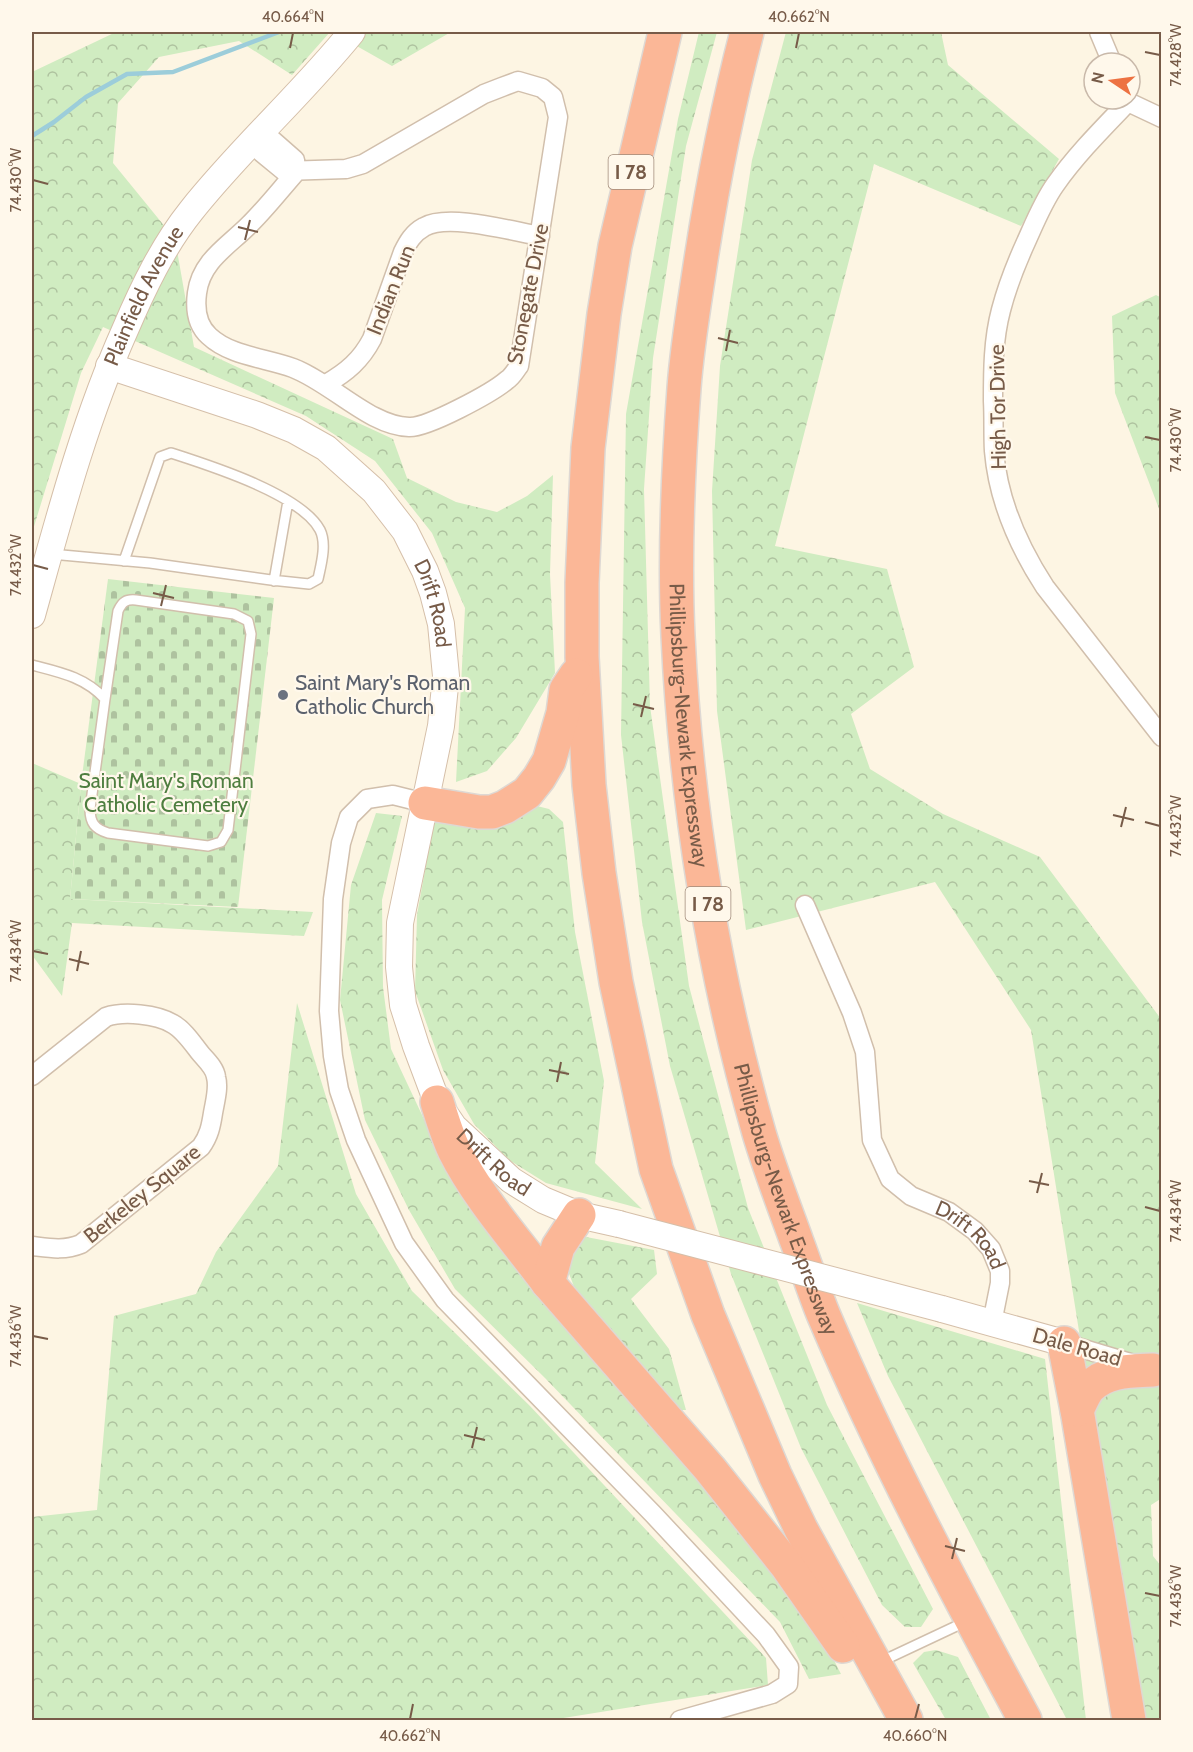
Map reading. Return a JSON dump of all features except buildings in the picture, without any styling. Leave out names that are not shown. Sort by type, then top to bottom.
[{"type":"highway","name":"I 78","points":[[664,32],[621,217],[604,314],[597,362],[584,512],[582,666],[589,784],[599,873],[616,981],[656,1169],[708,1315],[775,1475],[830,1585],[906,1720]]},
{"type":"highway","name":"Phillipsburg-Newark Expressway","points":[[747,32],[716,166],[691,327],[684,385],[678,542],[678,635],[691,794],[720,972],[744,1079],[775,1182],[823,1314],[925,1532],[1025,1720]]},
{"type":"highway","points":[[425,803],[492,812],[506,807],[527,793],[549,761],[563,713],[566,690],[582,666]]},
{"type":"highway","points":[[437,1102],[454,1149],[468,1175],[485,1201],[548,1283],[710,1469],[787,1566],[854,1662],[882,1677]]},
{"type":"highway","points":[[548,1283],[558,1247],[579,1215]]},
{"type":"highway","points":[[1064,1343],[1129,1720]]},
{"type":"highway","points":[[1077,1410],[1089,1388],[1108,1375],[1121,1372],[1157,1372]]},
{"type":"main road","name":"Plainfield Avenue","points":[[32,615],[73,466],[109,366],[160,255],[190,211],[325,65],[351,33]]},
{"type":"main road","name":"Drift Road","points":[[109,366],[257,415],[294,430],[326,448],[374,490],[392,512],[405,531],[425,571],[434,593],[446,676],[441,726],[400,923],[399,967],[403,1005],[416,1046],[437,1102],[454,1127],[511,1180],[543,1200],[579,1215],[992,1323]]},
{"type":"main road","name":"Dale Road","points":[[992,1323],[1064,1343]]},
{"type":"street","points":[[1100,32],[1107,51]]},
{"type":"street","name":"Stonegate Drive","points":[[518,81],[542,88],[553,97],[558,117],[540,236],[519,366],[508,380],[487,394],[427,424],[412,428],[384,423],[326,384],[294,368],[231,349],[208,335],[197,316],[197,291],[202,274],[216,254],[243,232],[296,172],[346,170],[363,164],[484,94],[518,81]]},
{"type":"street","points":[[1142,108],[1161,118]]},
{"type":"street","name":"High Tor Drive","points":[[1118,111],[1055,184],[1040,211],[1013,273],[1000,312],[995,341],[994,452],[1009,516],[1034,570],[1161,737]]},
{"type":"street","points":[[256,137],[294,160],[296,172]]},
{"type":"street","name":"Indian Run","points":[[326,384],[353,366],[365,352],[372,339],[403,252],[409,241],[423,227],[449,220],[540,236]]},
{"type":"street","points":[[425,803],[393,795],[367,799],[349,817],[341,843],[333,899],[329,1011],[339,1089],[356,1140],[404,1243],[445,1300],[662,1523],[766,1635],[789,1667],[788,1684],[772,1694],[680,1720]]},
{"type":"street","name":"Drift Road","points":[[805,905],[852,1013],[865,1052],[872,1140],[890,1179],[911,1196],[949,1212],[975,1231],[991,1249],[1000,1271],[1000,1283],[992,1323]]},
{"type":"street","name":"Berkeley Square","points":[[32,1076],[106,1017],[129,1014],[162,1020],[178,1028],[216,1074],[217,1087],[210,1128],[201,1147],[81,1244],[58,1249],[32,1246]]},
{"type":"street","name":"Dale Road","points":[[1064,1343],[1157,1372]]},
{"type":"lane","points":[[49,554],[309,584],[318,579],[323,552],[321,531],[308,516],[288,501],[246,481],[171,453],[160,457],[124,561]]},
{"type":"lane","points":[[274,580],[288,501]]},
{"type":"lane","points":[[32,665],[83,681],[97,690],[105,699],[90,809],[90,818],[94,826],[108,833],[208,846],[221,842],[228,830],[251,634],[248,621],[234,614],[129,599],[123,602],[118,611],[105,699]]},
{"type":"lane","points":[[882,1677],[971,1619]]},
{"type":"green space","points":[[116,32],[330,32],[292,75],[239,41],[159,57],[118,103],[113,163],[175,239],[194,347],[393,439],[407,478],[456,502],[497,512],[527,496],[553,475],[550,574],[555,673],[516,738],[487,771],[456,782],[465,608],[432,533],[375,461],[306,416],[103,327],[81,373],[32,533],[32,72]]},
{"type":"green space","points":[[332,32],[451,32],[392,66]]},
{"type":"green space","points":[[699,32],[717,32],[686,146],[653,358],[644,489],[650,706],[689,986],[748,1208],[827,1405],[933,1609],[921,1627],[905,1627],[882,1605],[801,1448],[731,1274],[670,1066],[642,922],[621,735],[626,414],[678,119]]},
{"type":"green space","points":[[786,32],[941,32],[948,65],[1059,159],[1021,226],[874,164],[775,546],[887,569],[914,667],[851,714],[870,769],[943,814],[1040,857],[1161,1019],[1162,1498],[1151,1505],[1153,1556],[1161,1566],[1161,1720],[1141,1720],[1031,1030],[935,882],[746,930],[717,711],[712,491],[720,366],[752,160]]},
{"type":"green space","points":[[1156,295],[1162,298],[1161,514],[1115,393],[1112,316]]},
{"type":"green space","name":"Saint Mary's Roman Catholic Cemetery","points":[[108,579],[274,598],[238,907],[70,899],[81,784]]},
{"type":"green space","points":[[32,763],[81,784],[70,899],[313,912],[304,936],[72,923],[62,996],[32,955]]},
{"type":"green space","points":[[533,805],[549,809],[563,822],[575,932],[604,1081],[595,1163],[642,1209],[546,1183],[509,1160],[474,1124],[443,1070],[415,991],[417,915],[434,820],[495,825],[520,818]]},
{"type":"green space","points":[[376,813],[402,816],[382,900],[383,987],[391,1049],[430,1132],[797,1588],[841,1674],[809,1679],[780,1622],[545,1378],[455,1289],[409,1210],[365,1120],[340,1000],[351,885]]},
{"type":"green space","points":[[297,1003],[356,1194],[412,1291],[530,1406],[766,1658],[768,1685],[551,1720],[32,1720],[32,1517],[97,1510],[114,1316],[196,1294],[216,1252],[278,1166]]},
{"type":"green space","points":[[581,1236],[654,1250],[657,1274],[631,1299],[669,1349],[686,1410],[675,1410],[575,1289],[566,1266]]},
{"type":"green space","points":[[857,1303],[1045,1359],[1086,1720],[1067,1720],[888,1376]]},
{"type":"green space","points":[[936,1650],[958,1657],[991,1720],[946,1720],[913,1663],[924,1652]]},
{"type":"waterway","points":[[32,136],[86,97],[127,74],[173,72],[279,32]]},
{"type":"place","name":"Saint Mary's Roman Catholic Church","points":[[283,695]]}]
